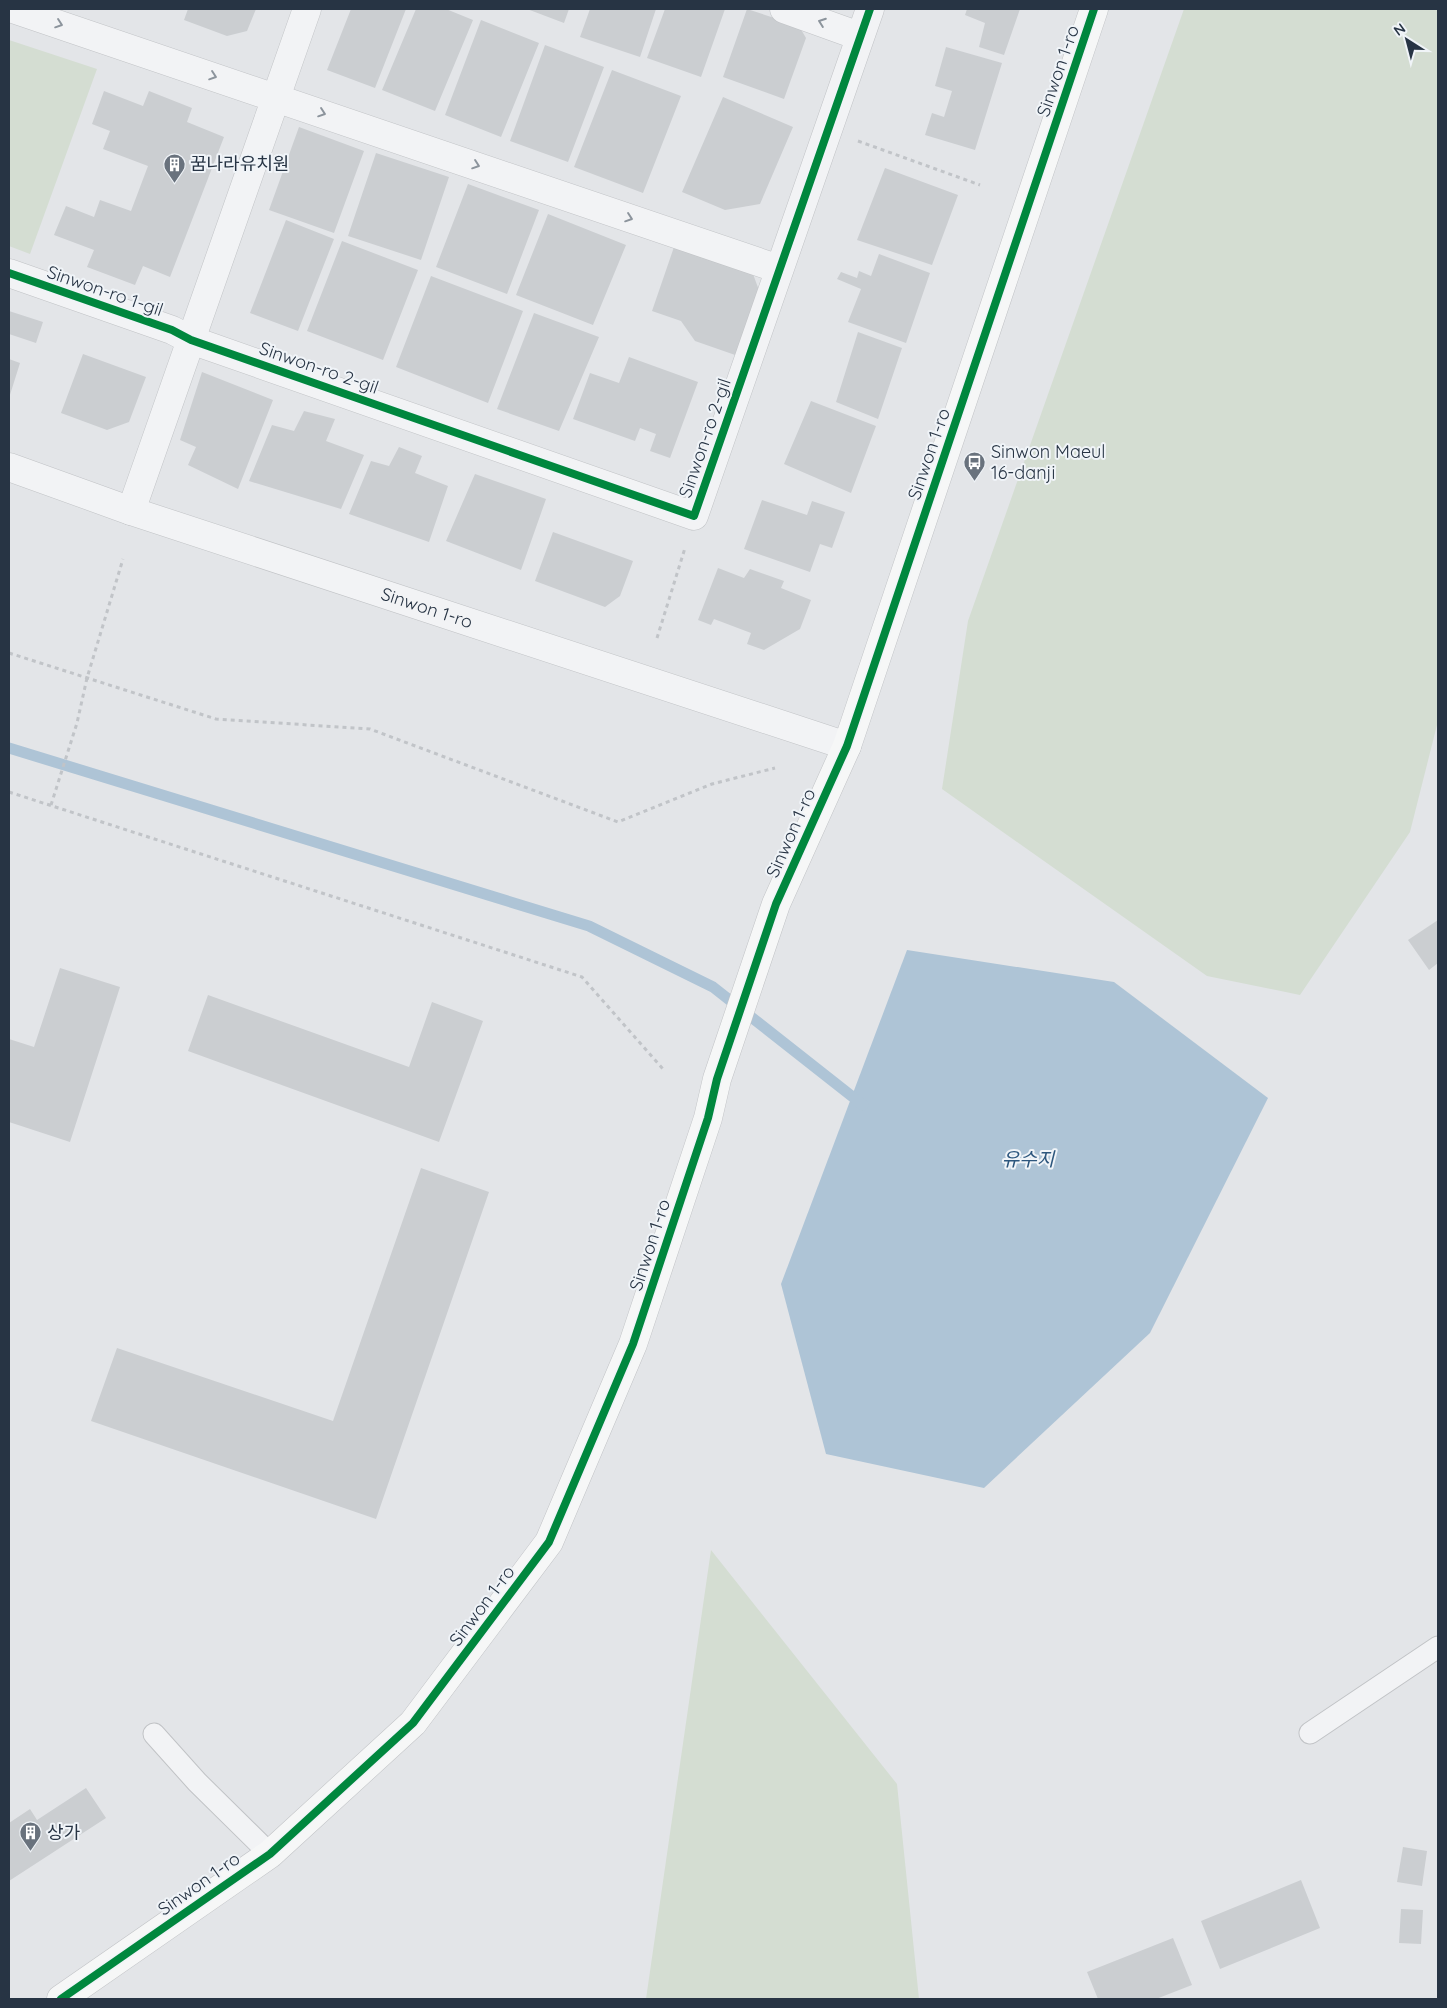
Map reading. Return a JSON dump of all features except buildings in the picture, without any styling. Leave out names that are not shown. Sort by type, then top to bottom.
[{"type":"street","points":[[13,9],[779,269]]},
{"type":"street","points":[[131,511],[307,9]]},
{"type":"street","points":[[784,9],[859,36]]},
{"type":"street","name":"Sinwon-ro 2-gil","points":[[191,340],[694,516],[859,36],[870,9]]},
{"type":"street","name":"Sinwon 1-ro","points":[[61,1999],[270,1854],[413,1723],[549,1542],[633,1344],[708,1118],[717,1079],[776,904],[847,746],[1094,9]]},
{"type":"street","name":"Sinwon-ro 1-gil","points":[[9,273],[172,330],[191,340]]},
{"type":"street","name":"Sinwon 1-ro","points":[[9,467],[131,511],[847,746]]},
{"type":"lane","points":[[1310,1733],[1438,1648]]},
{"type":"lane","points":[[154,1734],[197,1782],[270,1854]]},
{"type":"path","points":[[827,130],[980,185]]},
{"type":"path","points":[[658,638],[694,516]]},
{"type":"path","points":[[51,805],[77,723],[87,678],[123,559]]},
{"type":"path","points":[[9,653],[216,719],[370,729],[618,822],[712,784],[776,768]]},
{"type":"path","points":[[9,792],[582,977],[663,1069]]},
{"type":"shaded area","points":[[1184,9],[1438,9],[1438,721],[1410,832],[1300,995],[1207,976],[942,789],[968,621]]},
{"type":"shaded area","points":[[9,40],[97,69],[30,254],[9,246]]},
{"type":"shaded area","points":[[711,1550],[897,1784],[919,1999],[646,1999]]},
{"type":"water","name":"유수지","points":[[907,950],[1114,982],[1268,1098],[1150,1333],[984,1488],[826,1454],[781,1284]]},
{"type":"waterway","points":[[9,748],[589,926],[713,987],[863,1105]]},
{"type":"cycle path","points":[[9,273],[172,330],[191,340],[694,516],[870,9]]},
{"type":"cycle path","points":[[61,1999],[270,1854],[413,1723],[549,1542],[633,1344],[708,1118],[717,1079],[776,904],[847,746],[1094,9]]},
{"type":"place","name":"꿈나라유치원","points":[[174,183]]},
{"type":"place","name":"Sinwon Maeul 16-danji","points":[[975,481]]},
{"type":"place","name":"상가","points":[[31,1852]]}]
